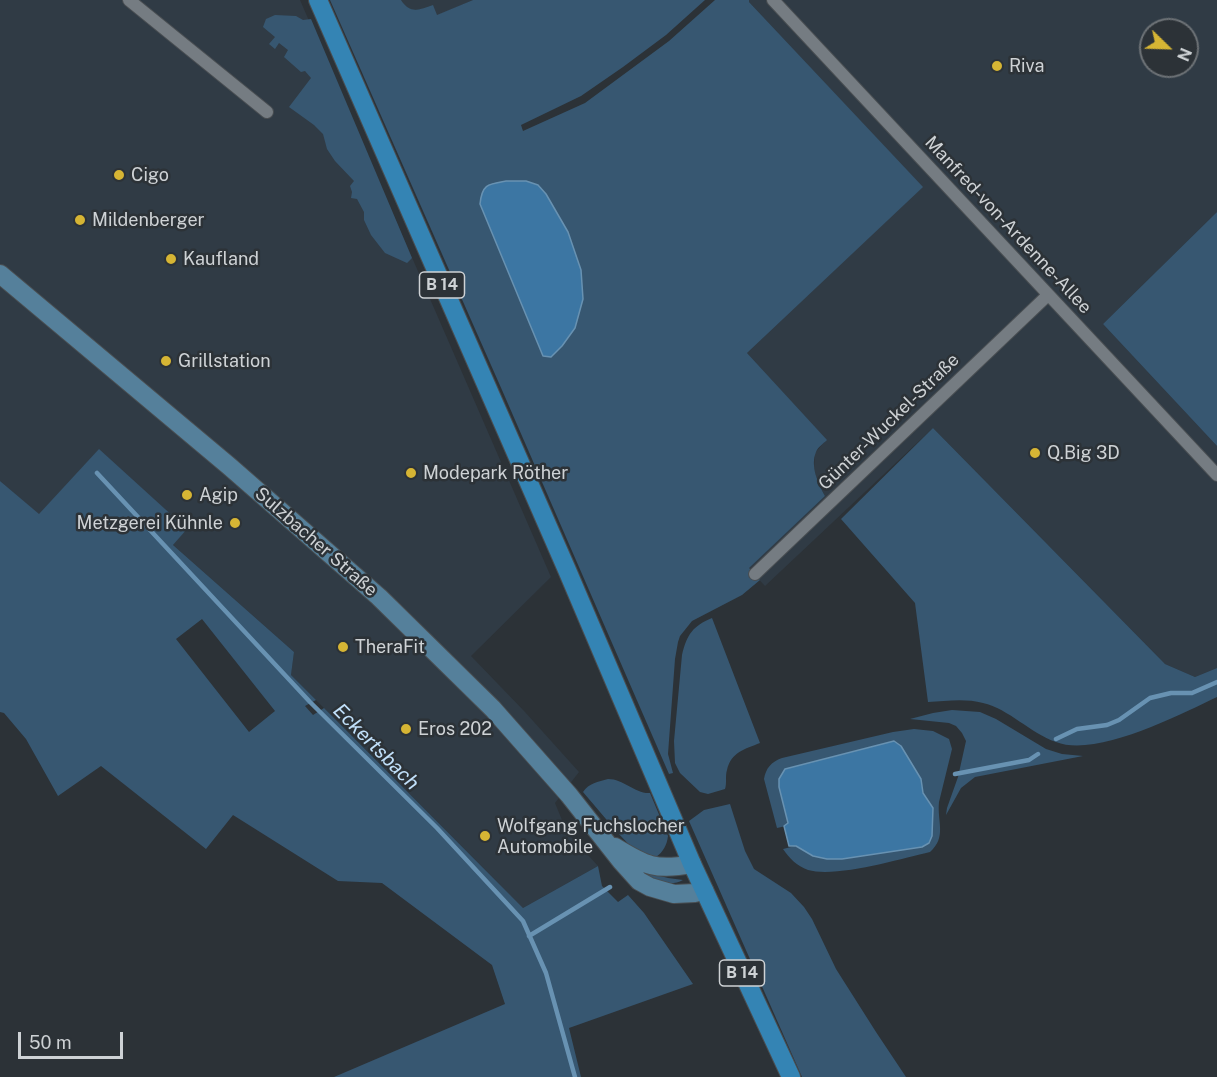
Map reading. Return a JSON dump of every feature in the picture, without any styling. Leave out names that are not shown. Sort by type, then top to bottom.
[{"type":"main road","name":"B 14","points":[[318,0],[562,559],[692,864],[791,1077]]},
{"type":"street","points":[[129,0],[267,112]]},
{"type":"street","name":"Manfred-von-Ardenne-Allee","points":[[773,0],[1217,475]]},
{"type":"street","name":"Sulzbacher Straße","points":[[0,274],[286,514],[379,597],[493,709],[569,795],[603,840],[639,881],[674,894],[695,894],[704,890]]},
{"type":"street","name":"Günter-Wuckel-Straße","points":[[755,574],[1048,295]]},
{"type":"street","points":[[603,840],[649,865],[671,867],[692,864]]},
{"type":"shaded area","points":[[0,0],[300,0],[551,577],[471,656],[579,772],[555,803],[567,832],[598,866],[523,908],[291,675],[294,652],[173,545],[186,529],[99,450],[39,515],[0,481]]},
{"type":"shaded area","points":[[330,0],[401,0],[411,9],[433,5],[437,15],[473,0],[705,0],[666,35],[623,67],[581,96],[521,125],[523,131],[585,103],[669,41],[715,0],[749,0],[923,187],[747,353],[827,440],[819,447],[814,457],[817,480],[825,496],[749,568],[760,580],[742,595],[692,621],[680,636],[675,659],[668,754],[673,773],[669,774]],"holes":[[[506,181],[526,181],[538,185],[551,357],[543,356],[480,204]]]},
{"type":"shaded area","points":[[401,0],[473,0],[437,16],[421,9],[412,10]]},
{"type":"shaded area","points":[[749,0],[1217,0],[1217,212],[1103,324],[1217,446],[1217,668],[1195,677],[1165,664],[933,428],[765,586],[748,568],[825,496],[817,482],[814,468],[815,453],[826,440],[747,353],[922,187]]},
{"type":"shaded area","points":[[275,15],[296,16],[303,20],[311,19],[412,258],[407,263],[385,253],[371,235],[364,220],[364,212],[357,199],[351,198],[350,186],[354,181],[327,149],[323,134],[289,107],[311,78],[305,71],[301,72],[284,57],[288,50],[279,43],[275,49],[269,44],[275,37],[263,27],[266,19]]},
{"type":"shaded area","points":[[506,181],[526,181],[538,185],[546,194],[568,232],[581,270],[583,299],[575,328],[551,357],[543,356],[480,204],[482,192],[487,186]]},
{"type":"shaded area","points":[[1217,212],[1217,446],[1103,324]]},
{"type":"shaded area","points":[[933,428],[1165,664],[1195,677],[1217,668],[1217,697],[1160,723],[1114,740],[1073,745],[1046,738],[1002,710],[983,703],[962,700],[928,702],[915,603],[841,519]]},
{"type":"shaded area","points":[[99,449],[187,529],[173,545],[294,652],[291,675],[316,700],[305,706],[313,715],[324,708],[523,908],[598,866],[602,886],[618,902],[628,895],[644,913],[693,984],[569,1028],[581,1077],[334,1077],[505,1004],[492,965],[382,883],[338,881],[233,815],[206,849],[101,766],[58,796],[26,739],[4,713],[0,712],[0,481],[39,514]],"holes":[[[202,619],[275,711],[249,732],[176,639]]]},
{"type":"shaded area","points":[[712,618],[760,743],[735,755],[727,770],[725,789],[708,794],[700,792],[680,773],[675,763],[674,741],[684,648],[692,632],[700,624]]},
{"type":"shaded area","points":[[952,710],[980,712],[1046,749],[1062,754],[1083,756],[975,777],[961,788],[946,815],[966,741],[956,726],[949,723],[910,719]]},
{"type":"shaded area","points":[[914,729],[933,731],[949,739],[952,749],[939,802],[940,835],[930,852],[868,867],[835,872],[808,870],[788,856],[783,849],[795,846],[813,856],[933,808],[923,793],[921,779],[894,741],[785,769],[779,787],[788,823],[786,826],[777,828],[764,779],[770,766],[782,758]]},
{"type":"shaded area","points":[[894,741],[901,746],[921,779],[923,793],[933,808],[932,836],[929,843],[922,847],[842,859],[813,856],[796,846],[789,846],[784,826],[788,823],[779,787],[779,779],[785,769]]},
{"type":"shaded area","points":[[608,779],[650,793],[668,836],[664,848],[656,857],[635,851],[583,792],[591,785]]},
{"type":"shaded area","points":[[730,804],[745,851],[754,869],[791,893],[804,907],[836,969],[906,1077],[802,1077],[689,821],[704,810]]},
{"type":"shaded area","points":[[641,871],[683,880],[672,883],[661,882]]},
{"type":"waterway","name":"Eckertsbach","points":[[97,473],[310,702],[437,828],[523,921],[546,973],[575,1077]]},
{"type":"waterway","points":[[1056,739],[1077,729],[1107,725],[1119,720],[1150,698],[1171,693],[1192,693],[1217,682]]},
{"type":"waterway","points":[[955,774],[1029,760],[1038,754]]},
{"type":"waterway","points":[[529,936],[610,887]]},
{"type":"place","name":"Riva","points":[[997,66]]},
{"type":"place","name":"Cigo","points":[[119,175]]},
{"type":"place","name":"Mildenberger","points":[[80,220]]},
{"type":"place","name":"Kaufland","points":[[171,259]]},
{"type":"place","name":"Grillstation","points":[[166,361]]},
{"type":"place","name":"Q.Big 3D","points":[[1035,453]]},
{"type":"place","name":"Modepark Röther","points":[[411,473]]},
{"type":"place","name":"Agip","points":[[187,495]]},
{"type":"place","name":"Metzgerei Kühnle","points":[[235,523]]},
{"type":"place","name":"TheraFit","points":[[343,647]]},
{"type":"place","name":"Eros 202","points":[[406,729]]},
{"type":"place","name":"Wolfgang Fuchslocher Automobile","points":[[485,836]]}]
